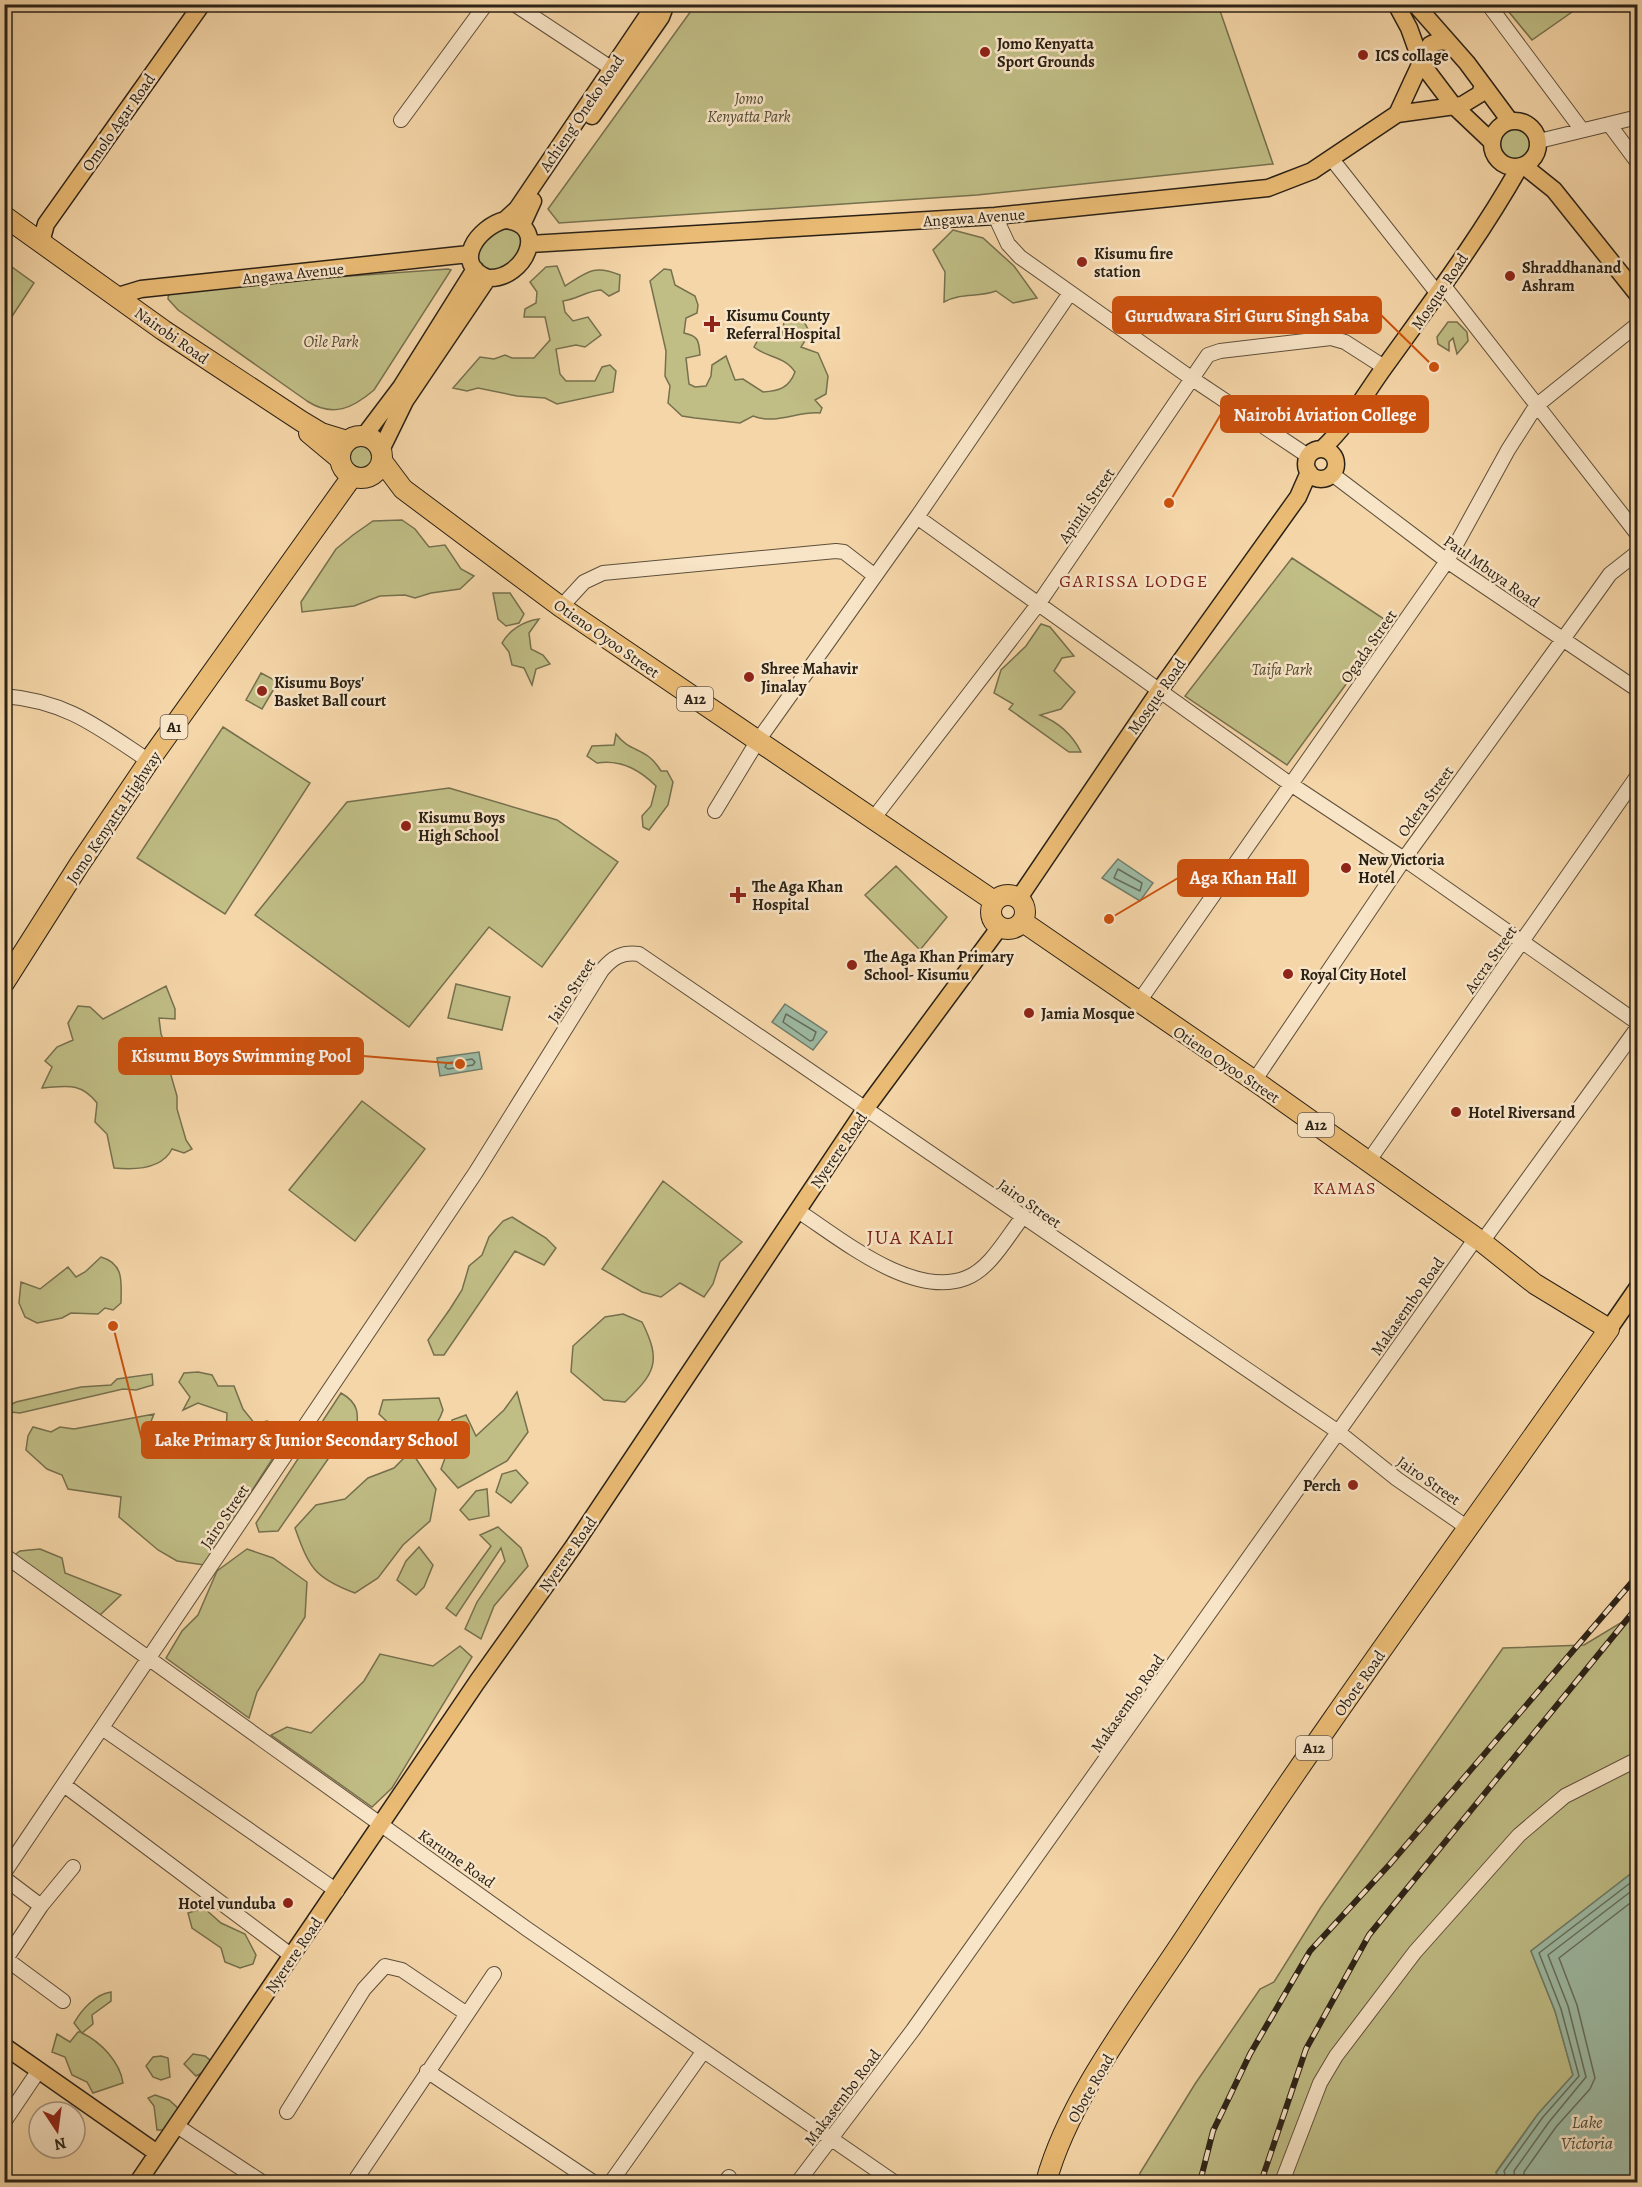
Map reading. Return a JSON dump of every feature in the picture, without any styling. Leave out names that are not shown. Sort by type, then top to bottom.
[{"type":"highway","name":"Nairobi Road","points":[[4,216],[164,330],[313,429],[349,457]]},
{"type":"highway","name":"Nairobi Road","points":[[4,221],[349,457]]},
{"type":"highway","points":[[372,439],[378,462],[349,457],[372,439]]},
{"type":"highway","name":"Jomo Kenyatta Highway","points":[[4,963],[144,758],[223,648],[349,457]]},
{"type":"highway","name":"Otieno Oyoo Street","points":[[378,462],[403,489],[561,607],[994,901]]},
{"type":"highway","name":"Jomo Kenyatta Highway","points":[[4,983],[144,758]]},
{"type":"highway","points":[[1006,895],[1019,898],[1026,909],[1023,922],[1012,930],[999,928],[990,912],[994,901],[1006,895]]},
{"type":"highway","name":"Otieno Oyoo Street","points":[[1023,922],[1479,1240],[1535,1284],[1609,1329]]},
{"type":"highway","name":"Obote Road","points":[[1046,2182],[1054,2153],[1093,2078],[1238,1856],[1609,1329]]},
{"type":"main road","name":"Omolo Agar Road","points":[[41,242],[46,224],[202,4]]},
{"type":"main road","name":"Achieng' Oneko Road","points":[[522,225],[535,199],[617,72],[657,4]]},
{"type":"main road","name":"Achieng' Oneko Road","points":[[505,220],[517,209],[617,72],[661,17],[666,4]]},
{"type":"main road","points":[[1396,4],[1409,28],[1422,64],[1453,105],[1491,141]]},
{"type":"main road","points":[[1414,4],[1449,42],[1510,121]]},
{"type":"main road","points":[[1397,114],[1430,45],[1440,41],[1449,42]]},
{"type":"main road","name":"Angawa Avenue","points":[[530,244],[995,216],[1268,188],[1312,171],[1397,114],[1462,105],[1480,94],[1483,85]]},
{"type":"main road","points":[[1554,190],[1537,140],[1517,120],[1497,128],[1491,141],[1492,152],[1554,190],[1638,295]]},
{"type":"main road","points":[[1517,167],[1534,158],[1537,140]]},
{"type":"main road","name":"Mosque Road","points":[[1019,898],[1159,691],[1321,465],[1384,368],[1441,290],[1491,212],[1499,183],[1517,167]]},
{"type":"main road","points":[[378,462],[405,400],[477,267],[472,244],[485,230],[505,220],[522,225],[530,244],[524,259],[512,272],[505,276],[477,267]]},
{"type":"main road","points":[[349,457],[401,387],[477,267]]},
{"type":"main road","name":"Angawa Avenue","points":[[118,296],[141,289],[477,267]]},
{"type":"main road","name":"Nyerere Road","points":[[138,2182],[477,1682],[573,1547],[866,1108],[999,928]]},
{"type":"main road","name":"Obote Road","points":[[1609,1329],[1638,1287]]},
{"type":"main road","points":[[4,2046],[157,2153]]},
{"type":"street","points":[[401,120],[486,4]]},
{"type":"street","points":[[514,4],[617,72]]},
{"type":"street","points":[[1488,4],[1582,130]]},
{"type":"street","points":[[1634,4],[1638,10]]},
{"type":"street","points":[[1537,140],[1638,117]]},
{"type":"street","points":[[1609,124],[1638,163]]},
{"type":"street","points":[[1330,158],[1441,290],[1638,534]]},
{"type":"street","name":"Paul Mbuya Road","points":[[995,216],[1002,234],[1020,257],[1191,378],[1321,465],[1447,561],[1638,690]]},
{"type":"street","points":[[715,811],[757,742],[917,517],[1070,293]]},
{"type":"street","name":"Ogada Street","points":[[1138,1003],[1447,561],[1508,450],[1536,406],[1638,324]]},
{"type":"street","name":"Apindi Street","points":[[873,819],[1039,603],[1208,355],[1220,351],[1331,338],[1345,342],[1384,368]]},
{"type":"street","points":[[917,517],[1292,785],[1404,859],[1638,1023]]},
{"type":"street","points":[[561,607],[594,576],[615,572],[836,551],[844,552],[875,576]]},
{"type":"street","name":"Odera Street","points":[[1254,1081],[1404,859],[1610,574],[1638,552]]},
{"type":"street","points":[[4,696],[54,704],[118,739],[144,758]]},
{"type":"street","name":"Accra Street","points":[[1368,1162],[1638,774]]},
{"type":"street","name":"Jairo Street","points":[[4,1873],[476,1172],[611,960],[621,954],[639,954],[866,1108],[1022,1218],[1337,1431],[1397,1479],[1468,1528]]},
{"type":"street","name":"Makasembo Road","points":[[798,2182],[832,2139],[1106,1761],[1337,1431],[1638,1027]]},
{"type":"street","points":[[798,1211],[881,1265],[906,1275],[940,1281],[967,1278],[982,1268],[1022,1218]]},
{"type":"street","name":"Karume Road","points":[[4,1555],[150,1657],[235,1722],[703,2052],[894,2182]]},
{"type":"street","points":[[102,1728],[337,1891]]},
{"type":"street","points":[[1281,2182],[1320,2083],[1336,2056],[1415,1952],[1519,1834],[1565,1796],[1638,1759]]},
{"type":"street","points":[[64,1785],[292,1956]]},
{"type":"street","points":[[63,2001],[6,1959],[41,1906],[73,1867]]},
{"type":"street","points":[[4,1878],[41,1906]]},
{"type":"street","points":[[287,2112],[364,1989],[385,1966],[402,1970],[467,2014]]},
{"type":"street","points":[[356,2179],[494,1974]]},
{"type":"street","points":[[610,2182],[703,2052]]},
{"type":"street","points":[[4,2122],[39,2070]]},
{"type":"street","points":[[427,2071],[593,2182]]},
{"type":"street","points":[[177,2126],[262,2182]]},
{"type":"green space","name":"Jomo Kenyatta Park","points":[[696,4],[1218,5],[1273,164],[977,195],[559,223],[548,209]]},
{"type":"green space","points":[[1518,5],[1582,5],[1532,40],[1509,12]]},
{"type":"green space","points":[[1516,124],[1524,125],[1530,130],[1535,136],[1535,152],[1530,158],[1524,163],[1516,164],[1508,163],[1502,158],[1497,152],[1496,144],[1497,136],[1502,130],[1508,125]]},
{"type":"green space","points":[[519,227],[525,244],[512,265],[489,274],[477,261],[478,244],[491,229]]},
{"type":"green space","points":[[953,230],[983,238],[1014,266],[1037,298],[1013,303],[996,291],[957,297],[944,302],[945,272],[933,250]]},
{"type":"green space","points":[[5,262],[34,283],[5,327]]},
{"type":"green space","points":[[557,266],[565,286],[591,271],[604,270],[620,275],[619,291],[609,296],[601,290],[563,301],[565,312],[573,321],[588,317],[601,335],[585,347],[576,345],[556,349],[560,374],[566,381],[595,381],[602,367],[610,365],[616,371],[613,392],[557,404],[545,398],[517,396],[478,388],[467,391],[453,388],[480,357],[494,359],[505,355],[512,358],[534,358],[550,340],[545,317],[524,317],[525,309],[536,303],[537,292],[530,282],[546,267]]},
{"type":"green space","points":[[664,269],[671,270],[675,285],[695,296],[698,305],[697,313],[686,318],[684,333],[695,337],[700,350],[700,355],[686,358],[689,384],[695,387],[706,386],[711,376],[712,365],[726,356],[735,380],[743,379],[763,392],[783,388],[790,382],[795,372],[786,363],[754,347],[759,338],[781,337],[785,318],[802,318],[810,333],[801,347],[818,353],[828,376],[826,394],[815,400],[822,408],[820,413],[770,419],[753,416],[740,423],[682,416],[668,403],[670,386],[665,376],[666,351],[650,281]]},
{"type":"green space","name":"Oile Park","points":[[451,270],[374,390],[350,406],[334,410],[316,406],[307,401],[178,310],[168,299],[169,289]]},
{"type":"green space","points":[[1448,322],[1457,322],[1467,332],[1468,341],[1457,354],[1453,338],[1449,342],[1449,351],[1438,344],[1437,337]]},
{"type":"green space","points":[[361,438],[374,444],[380,457],[374,470],[361,476],[348,470],[342,457],[348,444]]},
{"type":"green space","points":[[402,520],[415,529],[429,547],[445,545],[461,569],[474,576],[460,589],[415,598],[405,595],[380,596],[354,606],[302,612],[301,602],[336,549],[373,521]]},
{"type":"green space","name":"Taifa Park","points":[[1292,558],[1387,621],[1363,661],[1287,765],[1185,696]]},
{"type":"green space","points":[[493,593],[510,593],[524,614],[519,623],[506,626],[498,619]]},
{"type":"green space","points":[[539,619],[529,633],[531,649],[543,655],[550,664],[536,669],[532,685],[524,668],[512,665],[509,652],[502,643],[518,627]]},
{"type":"green space","points":[[1041,624],[1050,627],[1074,656],[1062,658],[1054,671],[1075,692],[1061,709],[1040,715],[1064,729],[1081,752],[1069,752],[1009,709],[1013,704],[994,693],[1001,670],[1026,646]]},
{"type":"green space","name":"Kisumu Boys' Basket Ball court","points":[[261,673],[278,682],[262,709],[246,700]]},
{"type":"green space","points":[[223,727],[310,783],[225,914],[137,858]]},
{"type":"green space","points":[[616,734],[627,745],[650,757],[661,771],[667,771],[673,782],[668,805],[649,830],[643,827],[642,816],[651,806],[656,786],[629,767],[614,763],[597,763],[587,756],[592,746],[614,745]]},
{"type":"green space","points":[[449,788],[557,820],[618,862],[542,967],[489,927],[409,1027],[255,915],[347,802]]},
{"type":"green space","points":[[896,866],[947,917],[920,950],[865,895]]},
{"type":"green space","points":[[456,984],[510,997],[502,1030],[448,1018]]},
{"type":"green space","points":[[166,986],[175,1009],[175,1019],[159,1018],[161,1034],[173,1063],[170,1072],[177,1096],[177,1109],[186,1140],[192,1149],[184,1153],[172,1149],[162,1161],[147,1167],[114,1168],[107,1134],[95,1122],[97,1103],[79,1088],[66,1086],[42,1088],[52,1067],[45,1061],[57,1047],[73,1040],[68,1023],[78,1006],[90,1007],[103,1019]]},
{"type":"green space","points":[[362,1101],[425,1149],[355,1241],[289,1190]]},
{"type":"green space","points":[[663,1181],[742,1242],[720,1262],[713,1284],[704,1297],[680,1283],[661,1297],[642,1292],[602,1269]]},
{"type":"green space","points":[[512,1217],[546,1238],[556,1248],[544,1265],[515,1251],[444,1355],[434,1355],[428,1340],[462,1290],[469,1266],[482,1255],[489,1237],[503,1221]]},
{"type":"green space","points":[[101,1257],[114,1264],[120,1275],[121,1303],[113,1310],[105,1308],[98,1314],[71,1313],[62,1318],[37,1323],[25,1317],[19,1303],[21,1282],[40,1289],[68,1267],[76,1277]]},
{"type":"green space","points":[[623,1314],[642,1322],[652,1347],[652,1366],[643,1383],[625,1402],[604,1400],[571,1372],[573,1346],[605,1317]]},
{"type":"green space","points":[[198,1372],[212,1375],[218,1386],[234,1386],[243,1409],[255,1424],[267,1421],[278,1427],[293,1427],[204,1565],[177,1561],[158,1550],[119,1517],[121,1497],[68,1489],[62,1475],[47,1469],[26,1450],[28,1436],[33,1427],[51,1432],[60,1427],[74,1429],[154,1414],[150,1424],[149,1441],[155,1447],[192,1447],[217,1440],[226,1435],[227,1413],[198,1403],[183,1410],[190,1397],[179,1382],[184,1373]]},
{"type":"green space","points":[[152,1374],[153,1385],[136,1390],[123,1389],[20,1413],[11,1412],[8,1406],[16,1402],[81,1387],[111,1385],[117,1379]]},
{"type":"green space","points":[[517,1392],[528,1432],[507,1461],[458,1488],[441,1469],[448,1450],[452,1420],[466,1415],[476,1436],[504,1410]]},
{"type":"green space","points":[[341,1393],[351,1401],[356,1410],[356,1433],[328,1459],[278,1531],[259,1532],[256,1523]]},
{"type":"green space","points":[[439,1398],[443,1410],[438,1422],[430,1431],[413,1439],[406,1440],[379,1414],[383,1400]]},
{"type":"green space","points":[[411,1451],[436,1489],[430,1521],[403,1545],[378,1578],[355,1593],[330,1582],[309,1562],[295,1528],[316,1505],[345,1499],[368,1478],[394,1468]]},
{"type":"green space","points":[[516,1470],[528,1483],[511,1503],[496,1492],[502,1474]]},
{"type":"green space","points":[[487,1489],[489,1516],[469,1520],[460,1510],[476,1491]]},
{"type":"green space","points":[[498,1527],[521,1548],[528,1566],[494,1606],[481,1639],[465,1629],[477,1602],[505,1561],[501,1548],[456,1616],[446,1608],[491,1546],[480,1535]]},
{"type":"green space","points":[[419,1547],[433,1565],[424,1587],[416,1595],[397,1580],[406,1561]]},
{"type":"green space","points":[[40,1549],[62,1558],[65,1573],[121,1595],[100,1615],[82,1602],[49,1592],[5,1562],[20,1551]]},
{"type":"green space","points":[[247,1549],[273,1558],[307,1582],[305,1617],[257,1692],[249,1718],[166,1658],[182,1631],[198,1615],[217,1571]]},
{"type":"green space","points":[[1637,1613],[1637,1869],[1531,1951],[1555,2011],[1573,2075],[1538,2114],[1496,2172],[1503,2182],[1138,2182],[1140,2173],[1195,2084],[1260,1989],[1274,1982],[1321,1907],[1503,1648],[1584,1645]]},
{"type":"green space","points":[[460,1646],[472,1657],[392,1788],[372,1807],[271,1735],[287,1727],[311,1733],[364,1681],[380,1654],[433,1666]]},
{"type":"green space","points":[[204,1908],[221,1923],[245,1934],[256,1955],[253,1964],[240,1968],[225,1962],[221,1948],[192,1928],[188,1913]]},
{"type":"green space","points":[[111,1992],[111,2001],[92,2015],[93,2024],[82,2033],[109,2053],[118,2068],[123,2083],[93,2093],[87,2082],[72,2075],[65,2057],[52,2052],[57,2034],[70,2042],[78,2032],[81,2032],[74,2023],[81,2013],[95,1999]]},
{"type":"green space","points":[[193,2054],[205,2056],[211,2061],[204,2072],[196,2076],[184,2064]]},
{"type":"green space","points":[[153,2057],[168,2058],[170,2077],[161,2080],[153,2077],[146,2066]]},
{"type":"green space","points":[[155,2095],[169,2100],[179,2109],[166,2130],[157,2130],[154,2106],[148,2098]]},
{"type":"water","points":[[1118,859],[1153,883],[1140,901],[1102,878]]},
{"type":"water","points":[[785,1004],[827,1032],[813,1050],[772,1022]]},
{"type":"water","points":[[479,1052],[482,1069],[440,1076],[437,1058]]},
{"type":"water","name":"Lake Victoria","points":[[1637,1869],[1637,2182],[1503,2182],[1496,2173],[1538,2114],[1573,2075],[1555,2011],[1531,1951]]},
{"type":"railway","points":[[1200,2182],[1213,2131],[1250,2054],[1310,1951],[1390,1864],[1638,1575]]},
{"type":"railway","points":[[1261,2182],[1306,2049],[1369,1935],[1638,1606]]},
{"type":"place","name":"Jomo Kenyatta Sport Grounds","points":[[985,52]]},
{"type":"place","name":"ICS collage","points":[[1363,55]]},
{"type":"place","name":"Kisumu fire station","points":[[1082,262]]},
{"type":"place","name":"Shraddhanand Ashram","points":[[1510,276]]},
{"type":"place","name":"Kisumu County Referral Hospital","points":[[712,324]]},
{"type":"place","name":"Gurudwara Siri Guru Singh Saba","points":[[1434,367]]},
{"type":"place","name":"Nairobi Aviation College","points":[[1169,503]]},
{"type":"place","name":"Shree Mahavir Jinalay","points":[[749,677]]},
{"type":"place","name":"Kisumu Boys' Basket Ball court","points":[[262,691]]},
{"type":"place","name":"Kisumu Boys High School","points":[[406,826]]},
{"type":"place","name":"New Victoria Hotel","points":[[1346,868]]},
{"type":"place","name":"The Aga Khan Hospital","points":[[738,895]]},
{"type":"place","name":"Aga Khan Hall","points":[[1109,919]]},
{"type":"place","name":"The Aga Khan Primary School- Kisumu","points":[[852,965]]},
{"type":"place","name":"Royal City Hotel","points":[[1288,974]]},
{"type":"place","name":"Jamia Mosque","points":[[1029,1013]]},
{"type":"place","name":"Kisumu Boys Swimming Pool","points":[[460,1064]]},
{"type":"place","name":"Hotel Riversand","points":[[1456,1112]]},
{"type":"place","name":"Lake Primary & Junior Secondary School","points":[[113,1326]]},
{"type":"place","name":"Perch","points":[[1353,1485]]},
{"type":"place","name":"Hotel vunduba","points":[[288,1903]]},
{"type":"district","name":"GARISSA LODGE","points":[[1134,581]]},
{"type":"district","name":"KAMAS","points":[[1345,1188]]},
{"type":"district","name":"JUA KALI","points":[[911,1237]]}]
